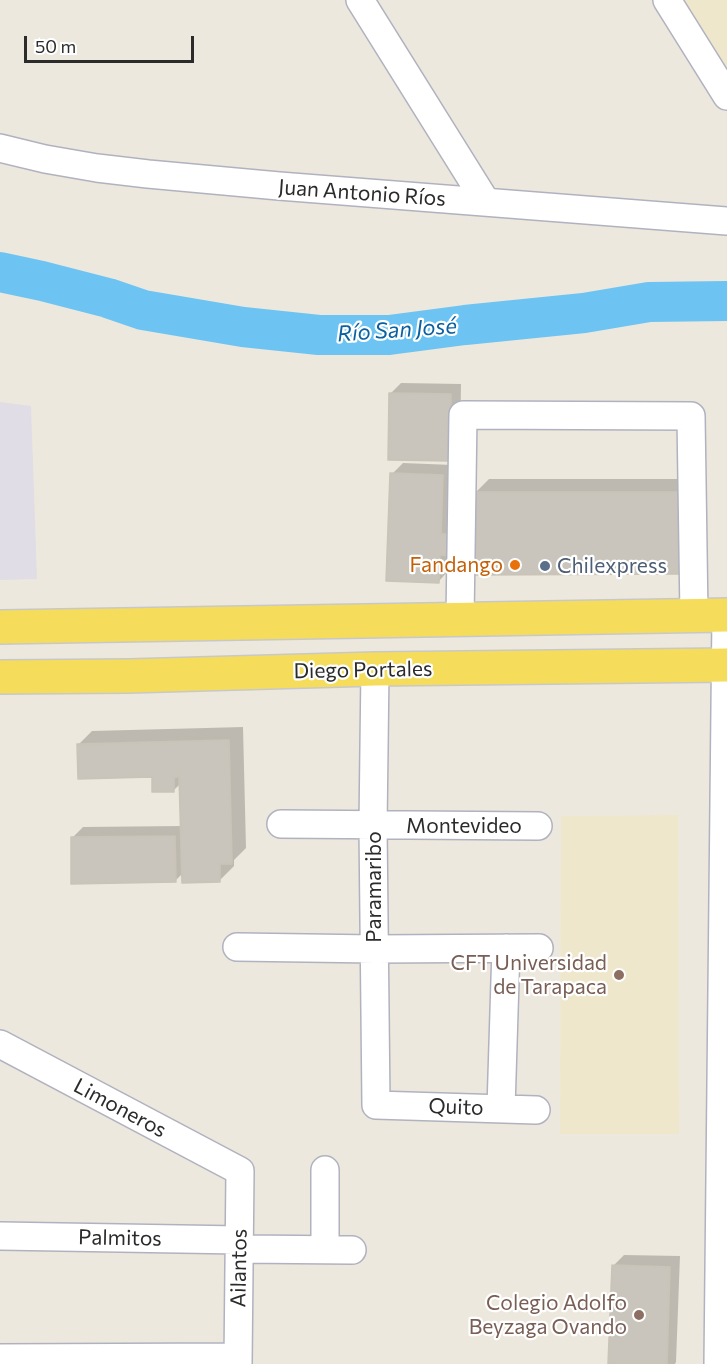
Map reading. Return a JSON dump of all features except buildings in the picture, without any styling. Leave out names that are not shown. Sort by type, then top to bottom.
[{"type":"main road","points":[[0,627],[727,615]]},
{"type":"main road","name":"Diego Portales","points":[[0,677],[375,669],[726,665]]},
{"type":"street","points":[[360,0],[486,202]]},
{"type":"street","points":[[667,0],[727,96]]},
{"type":"street","name":"Juan Antonio Ríos","points":[[0,148],[86,166],[148,174],[727,221]]},
{"type":"street","points":[[460,619],[463,415],[691,416],[694,616]]},
{"type":"street","points":[[721,1354],[727,615]]},
{"type":"street","name":"Paramaribo","points":[[375,669],[373,826],[376,1104]]},
{"type":"street","name":"Montevideo","points":[[281,824],[538,826]]},
{"type":"street","points":[[237,947],[539,948]]},
{"type":"street","points":[[501,1108],[506,948]]},
{"type":"street","name":"Limoneros","points":[[0,1044],[240,1171]]},
{"type":"street","name":"Quito","points":[[376,1104],[536,1110]]},
{"type":"street","points":[[324,1249],[325,1170]]},
{"type":"street","name":"Ailantos","points":[[238,1360],[240,1171]]},
{"type":"street","name":"Palmitos","points":[[0,1236],[352,1250]]},
{"type":"street","points":[[0,1358],[238,1360]]},
{"type":"shaded area","points":[[683,0],[727,0],[727,70]]},
{"type":"shaded area","points":[[0,402],[31,406],[37,579],[0,580]]},
{"type":"shaded area","name":"CFT Universidad de Tarapaca","points":[[678,815],[679,1134],[560,1134],[561,816]]},
{"type":"waterway","name":"Río San José","points":[[0,272],[108,298],[143,310],[243,327],[319,335],[389,335],[584,313],[649,302],[727,301]]},
{"type":"place","name":"Fandango","points":[[515,565]]},
{"type":"place","name":"Chilexpress","points":[[545,566]]},
{"type":"place","name":"CFT Universidad de Tarapaca","points":[[619,975]]},
{"type":"place","name":"Colegio Adolfo Beyzaga Ovando","points":[[639,1315]]}]
